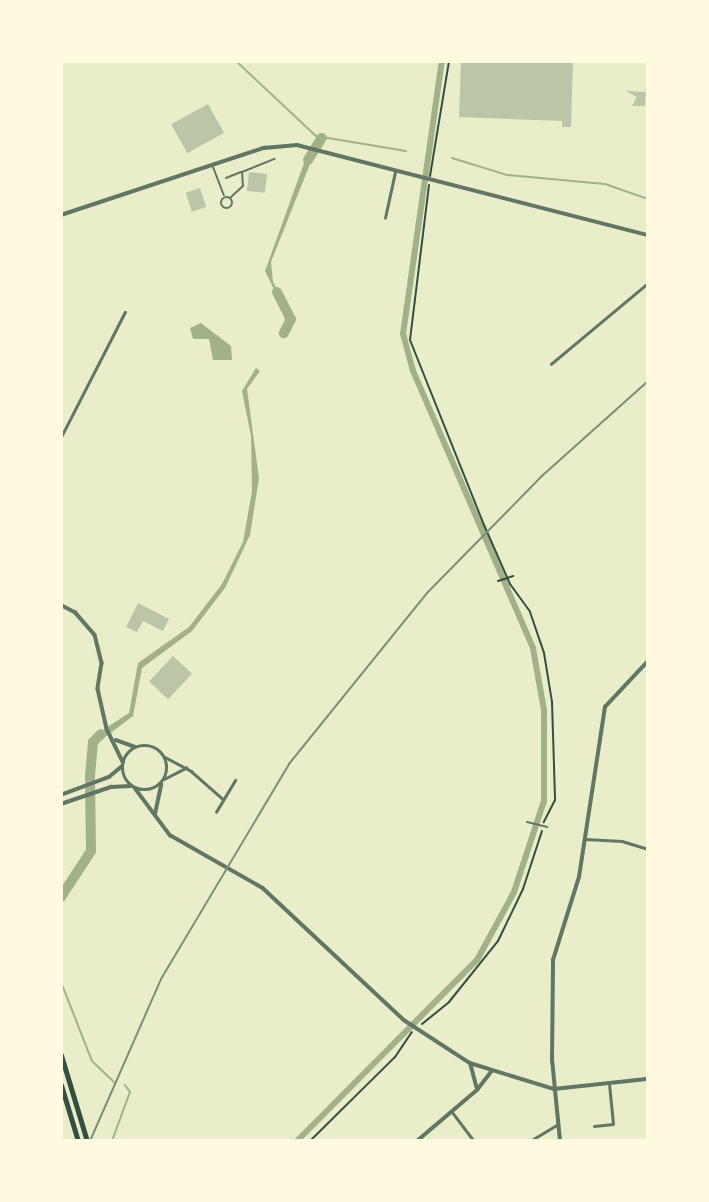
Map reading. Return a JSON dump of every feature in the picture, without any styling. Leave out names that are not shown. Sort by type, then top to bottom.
[{"type":"highway","points":[[61,1055],[86,1140]]},
{"type":"highway","points":[[61,1086],[78,1141]]},
{"type":"street","points":[[61,215],[92,208],[273,146],[311,147],[395,172],[445,181],[607,228],[648,235]]},
{"type":"street","points":[[385,218],[395,172]]},
{"type":"street","points":[[551,364],[648,283]]},
{"type":"street","points":[[61,437],[125,312]]},
{"type":"street","points":[[61,605],[86,622],[97,643],[102,663],[98,690],[106,725],[123,763],[125,778],[155,818],[176,839],[239,871],[404,1020],[470,1063],[554,1089],[648,1079]]},
{"type":"street","points":[[560,1141],[554,1089],[552,970],[576,892],[605,707],[648,660]]},
{"type":"street","points":[[113,738],[136,747],[152,746],[165,757],[186,768],[223,799]]},
{"type":"street","points":[[61,795],[100,781],[123,763],[136,747]]},
{"type":"street","points":[[155,818],[156,797],[164,780],[165,757]]},
{"type":"street","points":[[61,804],[99,790],[134,787],[153,789],[186,768]]},
{"type":"street","points":[[216,812],[235,780]]},
{"type":"street","points":[[585,839],[622,841],[648,849]]},
{"type":"street","points":[[470,1063],[477,1090]]},
{"type":"street","points":[[417,1141],[477,1090],[492,1071]]},
{"type":"street","points":[[594,1126],[613,1124],[609,1084]]},
{"type":"street","points":[[452,1112],[474,1141]]},
{"type":"street","points":[[530,1141],[558,1124]]},
{"type":"lane","points":[[226,178],[275,159]]},
{"type":"lane","points":[[213,167],[224,197]]},
{"type":"lane","points":[[224,197],[220,202],[224,207],[230,205],[230,198],[243,186],[242,172]]},
{"type":"lane","points":[[224,197],[230,198]]},
{"type":"lane","points":[[527,822],[547,827]]},
{"type":"path","points":[[433,160],[449,61]]},
{"type":"path","points":[[310,1141],[485,960],[511,918],[548,811],[555,802],[552,702],[544,653],[530,612],[510,584],[484,526],[410,340],[429,188]]},
{"type":"path","points":[[498,581],[513,576]]},
{"type":"shaded area","points":[[308,152],[314,154],[271,262],[273,282],[295,321],[287,335],[283,308],[265,271]]},
{"type":"shaded area","points":[[201,323],[231,346],[232,360],[213,360],[209,339],[193,339],[190,328]]},
{"type":"shaded area","points":[[256,368],[260,371],[247,389],[259,478],[250,535],[225,588],[192,631],[142,668],[133,716],[96,744],[91,741],[94,736],[129,713],[138,663],[189,627],[222,584],[243,542],[252,491],[251,436],[242,391]]},
{"type":"building","points":[[461,61],[573,61],[571,127],[562,127],[562,121],[459,117]]},
{"type":"building","points":[[626,91],[646,92],[645,106],[632,106],[637,97]]},
{"type":"building","points":[[208,104],[224,133],[187,153],[171,124]]},
{"type":"building","points":[[249,172],[267,174],[265,193],[247,191]]},
{"type":"building","points":[[200,188],[206,207],[192,212],[186,193]]},
{"type":"building","points":[[138,603],[169,619],[163,631],[143,621],[137,632],[126,627]]},
{"type":"building","points":[[173,656],[192,674],[168,699],[149,682]]},
{"type":"waterway","points":[[236,61],[316,136],[406,151]]},
{"type":"waterway","points":[[297,1141],[477,960],[514,892],[544,801],[544,710],[533,648],[413,371],[403,334],[442,61]]},
{"type":"waterway","points":[[308,160],[322,138]]},
{"type":"waterway","points":[[452,158],[507,175],[605,184],[648,199]]},
{"type":"waterway","points":[[277,292],[291,319],[284,333]]},
{"type":"waterway","points":[[61,897],[91,851],[90,776],[93,742],[101,734]]},
{"type":"waterway","points":[[61,982],[92,1061],[114,1082]]},
{"type":"waterway","points":[[112,1141],[130,1092],[125,1085]]},
{"type":"railway","points":[[90,1141],[161,979],[289,764],[427,593],[543,475],[648,381]]}]
